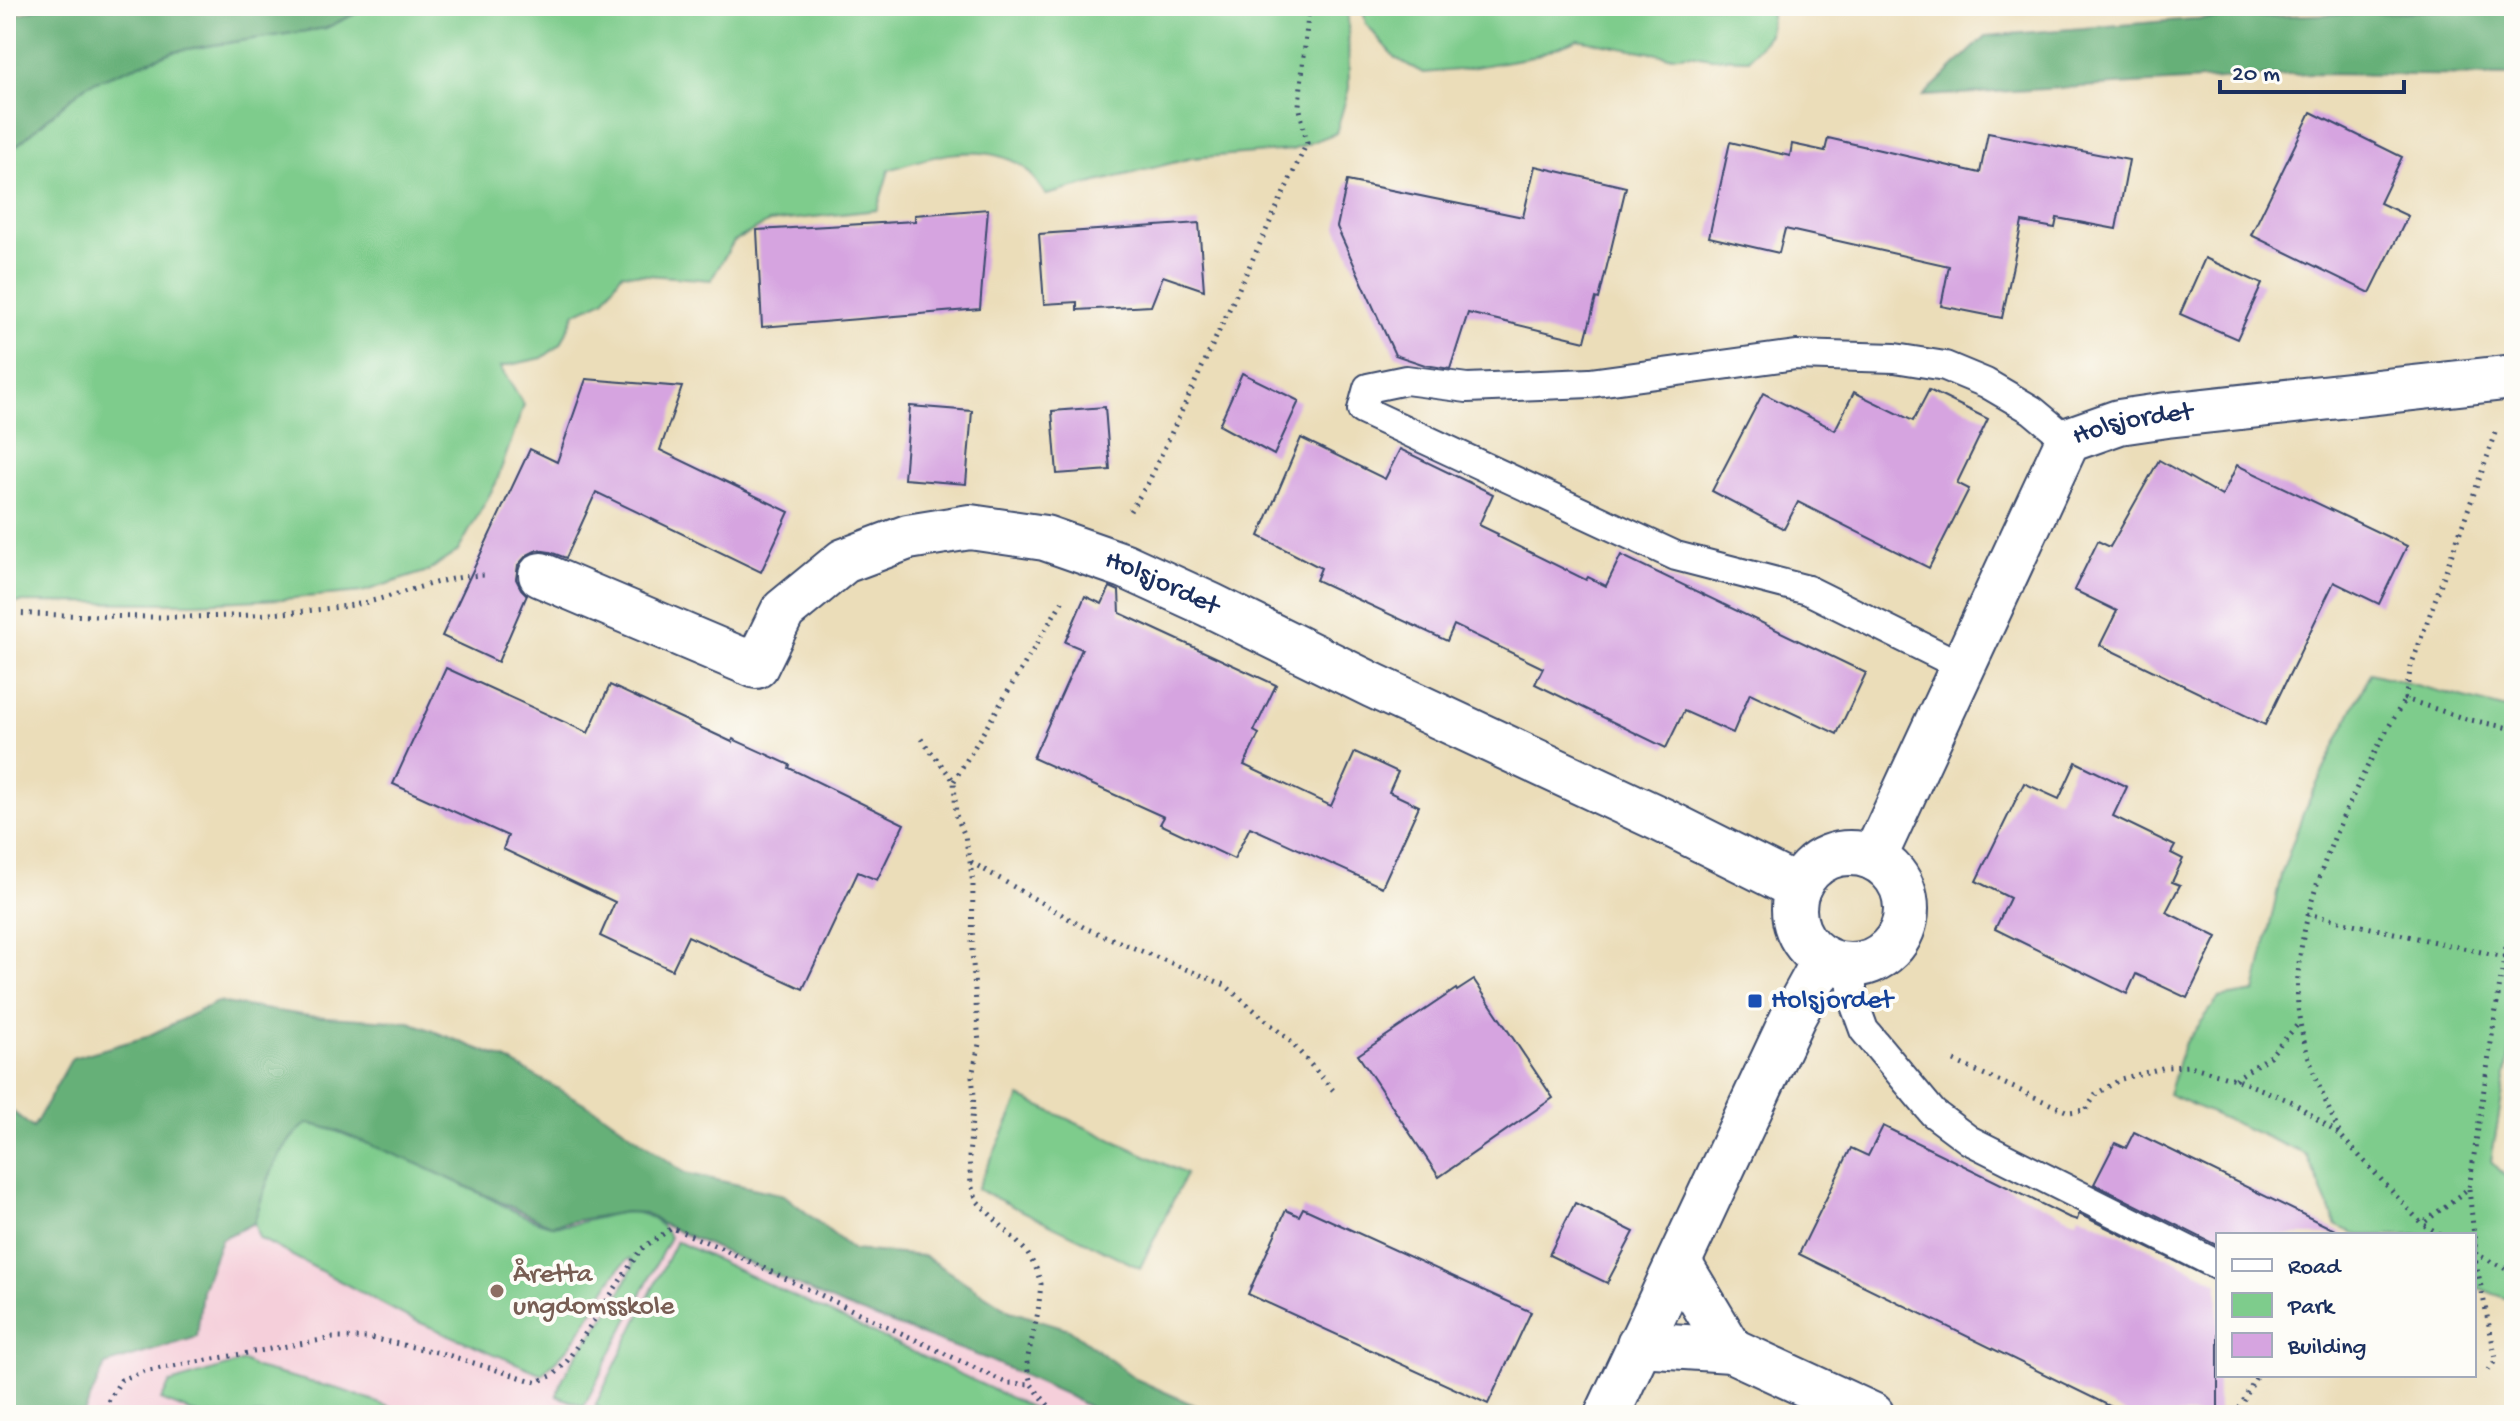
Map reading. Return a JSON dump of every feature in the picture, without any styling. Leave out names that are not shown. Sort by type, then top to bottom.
[{"type":"street","name":"Holsjordet","points":[[1874,858],[2068,440],[2119,422],[2167,415],[2514,377]]},
{"type":"street","name":"Holsjordet","points":[[541,575],[756,666],[783,611],[844,561],[908,537],[970,527],[1045,538],[1125,566],[1210,605],[1798,888]]},
{"type":"street","points":[[1838,853],[1859,853],[1874,858],[1894,873],[1905,892],[1907,913],[1902,933],[1890,950],[1873,962],[1839,963],[1813,953],[1799,936],[1793,916],[1794,895],[1804,877],[1819,862],[1838,853]]},
{"type":"street","points":[[1607,1415],[1793,1017],[1839,963]]},
{"type":"street","points":[[1679,1263],[1731,1350]]},
{"type":"street","points":[[1639,1344],[1731,1350],[1872,1415]]},
{"type":"lane","points":[[1961,666],[1808,590],[1676,556],[1362,410],[1368,388],[1406,380],[1467,388],[1590,383],[1796,355],[1895,358],[1945,366],[1986,383],[2032,410],[2068,440]]},
{"type":"lane","points":[[1839,963],[1864,1030],[1933,1113],[1950,1128],[2216,1264]]},
{"type":"path","points":[[1056,1415],[1031,1384],[1027,1361],[1041,1284],[1036,1268],[1026,1251],[977,1201],[971,1185],[972,1076],[979,1044],[972,950],[973,885],[965,836],[956,815],[954,781],[1091,554],[1113,540],[1148,483],[1307,143],[1299,105],[1309,6]]},
{"type":"path","points":[[2340,1135],[2313,1073],[2300,1022],[2297,972],[2307,914],[2343,817],[2381,739],[2405,699],[2411,666],[2501,421]]},
{"type":"path","points":[[6,613],[173,616],[263,613],[348,606],[463,575],[541,575]]},
{"type":"path","points":[[2405,699],[2466,719],[2514,729]]},
{"type":"path","points":[[921,739],[954,781]]},
{"type":"path","points":[[970,862],[1085,928],[1225,985],[1290,1041],[1333,1090]]},
{"type":"path","points":[[2473,1233],[2469,1188],[2514,907]]},
{"type":"path","points":[[2307,914],[2504,957]]},
{"type":"path","points":[[2235,1079],[2270,1056],[2300,1022]]},
{"type":"path","points":[[1945,1057],[2068,1112],[2086,1110],[2096,1094],[2121,1079],[2166,1067],[2190,1066],[2235,1079],[2293,1102],[2340,1135],[2422,1224],[2438,1233]]},
{"type":"path","points":[[2422,1224],[2469,1188]]},
{"type":"path","points":[[100,1415],[105,1402],[121,1380],[145,1371],[333,1338],[370,1338],[403,1344],[536,1382],[554,1375],[567,1361],[641,1249],[672,1228],[721,1248],[1007,1383],[1031,1384]]},
{"type":"path","points":[[2476,1254],[2514,1273]]},
{"type":"path","points":[[2476,1258],[2496,1359],[2489,1370]]},
{"type":"path","points":[[2236,1415],[2256,1377]]},
{"type":"shaded area","name":"Åretta ungdomsskole","points":[[245,1023],[1141,1415],[67,1415]]},
{"type":"green space","points":[[47,6],[371,6],[326,28],[174,51],[86,85],[6,155],[6,18]]},
{"type":"green space","points":[[371,6],[1350,6],[1349,88],[1336,133],[1292,150],[1192,158],[1046,195],[1032,175],[1006,158],[973,153],[938,156],[889,170],[877,210],[769,222],[734,241],[711,280],[622,273],[604,300],[575,313],[561,344],[542,358],[500,367],[524,405],[496,483],[458,551],[428,571],[362,592],[283,599],[195,603],[6,602],[6,155],[86,85],[174,51],[326,28]]},
{"type":"green space","points":[[1362,6],[1772,6],[1769,34],[1749,59],[1689,54],[1668,56],[1578,39],[1532,57],[1423,73],[1395,58],[1366,24]]},
{"type":"green space","points":[[2514,8],[2514,76],[2309,74],[1923,96],[1986,36],[2193,19]]},
{"type":"green space","points":[[2370,673],[2514,711],[2514,1028],[2491,1161],[2514,1185],[2514,1290],[2509,1300],[2476,1287],[2476,1233],[2353,1233],[2337,1226],[2307,1155],[2168,1094],[2184,1045],[2219,998],[2255,992],[2281,875],[2304,811]]},
{"type":"green space","points":[[217,1002],[310,1016],[410,1022],[507,1060],[605,1115],[685,1173],[784,1195],[853,1250],[924,1256],[1010,1311],[1069,1329],[1136,1379],[1216,1415],[1103,1415],[987,1359],[841,1305],[660,1223],[645,1213],[625,1212],[551,1225],[413,1162],[334,1130],[308,1123],[280,1155],[267,1182],[254,1223],[221,1239],[202,1290],[197,1337],[105,1365],[83,1415],[6,1415],[6,1106],[33,1128],[72,1058],[146,1037]]},
{"type":"green space","points":[[1020,1097],[1186,1174],[1140,1268],[977,1189]]},
{"type":"green space","points":[[308,1123],[395,1154],[545,1224],[569,1225],[630,1212],[657,1222],[670,1237],[584,1406],[557,1396],[560,1384],[571,1363],[618,1297],[633,1265],[630,1258],[616,1273],[569,1347],[542,1374],[409,1318],[259,1238],[254,1223],[273,1168],[288,1143]]},
{"type":"green space","points":[[676,1241],[1047,1415],[615,1415],[595,1406]]},
{"type":"green space","points":[[244,1361],[256,1368],[342,1390],[411,1415],[199,1415],[161,1400],[170,1383]]},
{"type":"building","points":[[2311,112],[2402,157],[2380,203],[2408,216],[2370,293],[2251,235]]},
{"type":"building","points":[[1988,133],[2129,160],[2116,229],[2057,218],[2055,228],[2022,222],[2002,318],[1941,306],[1949,266],[1785,229],[1779,253],[1709,237],[1730,142],[1790,156],[1792,144],[1825,151],[1828,138],[1980,173]]},
{"type":"building","points":[[1535,166],[1626,187],[1599,299],[1596,298],[1585,341],[1468,313],[1450,369],[1395,355],[1337,227],[1347,181],[1523,217]]},
{"type":"building","points":[[988,209],[980,309],[762,327],[757,230],[915,221],[915,215]]},
{"type":"building","points":[[1199,223],[1204,290],[1163,276],[1151,306],[1077,310],[1077,302],[1044,304],[1039,234]]},
{"type":"building","points":[[2205,258],[2262,284],[2237,339],[2180,314]]},
{"type":"building","points":[[1242,373],[1299,401],[1274,455],[1219,425]]},
{"type":"building","points":[[586,379],[682,387],[660,450],[789,512],[761,572],[596,492],[566,558],[537,550],[518,565],[516,579],[527,595],[498,662],[442,636],[530,449],[557,462]]},
{"type":"building","points":[[1929,390],[1988,419],[1957,483],[1969,489],[1929,568],[1798,502],[1784,529],[1712,491],[1763,393],[1835,430],[1854,392],[1913,421]]},
{"type":"building","points":[[910,406],[972,411],[966,484],[904,479]]},
{"type":"building","points":[[1105,407],[1110,470],[1057,474],[1052,411]]},
{"type":"building","points":[[1301,438],[1385,479],[1400,449],[1493,494],[1479,525],[1586,580],[1588,577],[1606,586],[1621,555],[1866,673],[1837,734],[1750,693],[1733,733],[1684,711],[1666,748],[1535,684],[1543,668],[1454,625],[1447,641],[1316,580],[1321,568],[1259,536]]},
{"type":"building","points":[[2159,460],[2222,496],[2237,465],[2407,546],[2379,604],[2334,582],[2265,725],[2100,645],[2117,611],[2074,590],[2098,541],[2110,547]]},
{"type":"building","points":[[1110,587],[1119,591],[1120,613],[1276,685],[1254,731],[1259,734],[1244,765],[1331,806],[1355,752],[1398,772],[1389,792],[1419,806],[1382,887],[1250,827],[1234,859],[1160,824],[1164,817],[1033,758],[1082,649],[1065,642],[1085,596],[1102,604]]},
{"type":"building","points":[[446,668],[588,733],[610,685],[732,742],[733,739],[790,765],[789,768],[904,824],[877,880],[858,872],[803,989],[688,936],[672,970],[600,936],[615,902],[503,849],[508,836],[393,784]]},
{"type":"building","points":[[2076,762],[2127,787],[2113,816],[2175,846],[2171,853],[2183,859],[2172,882],[2180,885],[2166,912],[2217,937],[2187,998],[2136,974],[2127,994],[1995,929],[2010,898],[1976,881],[2024,783],[2059,799]]},
{"type":"building","points":[[1474,980],[1553,1098],[1439,1177],[1358,1055]]},
{"type":"building","points":[[1883,1126],[2068,1217],[2077,1220],[2079,1214],[2216,1281],[2218,1415],[2128,1415],[1799,1254],[1851,1148],[1868,1156]]},
{"type":"building","points":[[2134,1132],[2341,1233],[2216,1233],[2216,1245],[2094,1184],[2115,1143],[2126,1148]]},
{"type":"building","points":[[1575,1203],[1634,1232],[1607,1283],[1549,1255]]},
{"type":"building","points":[[1303,1208],[1531,1312],[1488,1404],[1248,1294],[1286,1210],[1299,1216]]},
{"type":"place","name":"Holsjordet","points":[[1755,1001]]},
{"type":"place","name":"Åretta ungdomsskole","points":[[497,1291]]}]
